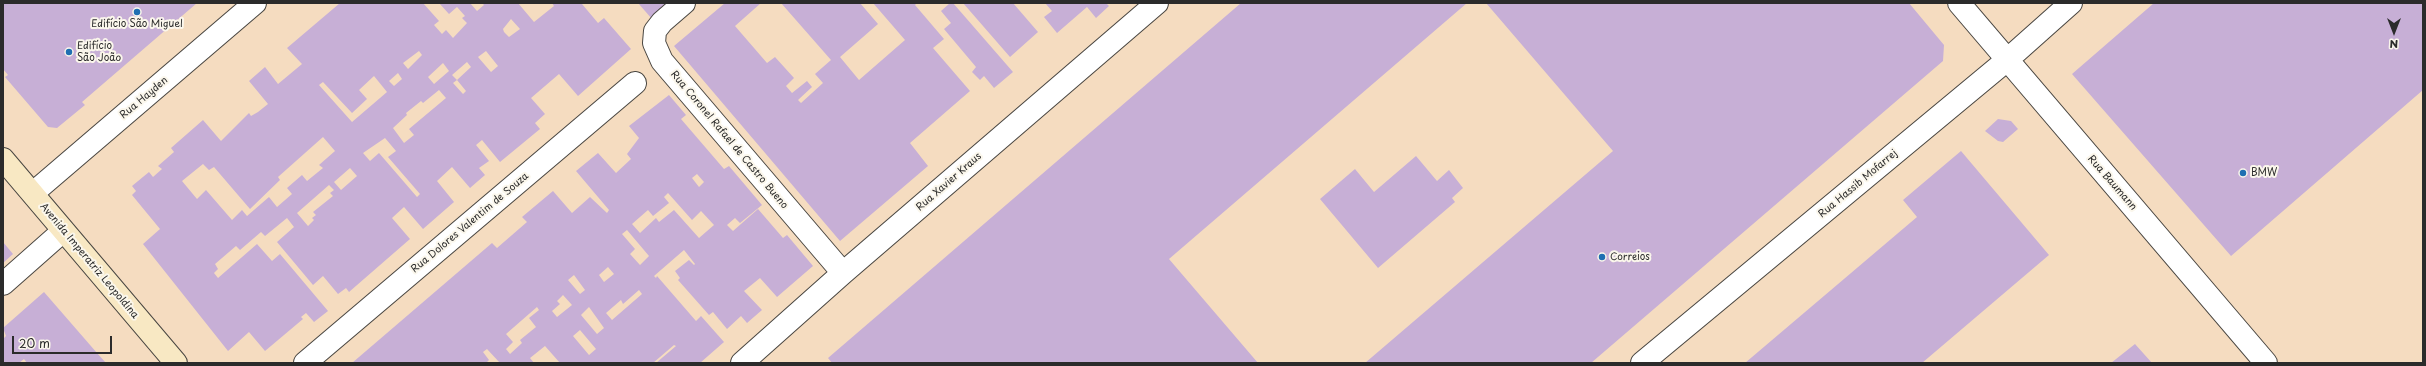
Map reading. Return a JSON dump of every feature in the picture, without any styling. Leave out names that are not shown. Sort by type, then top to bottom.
[{"type":"main road","name":"Avenida Imperatriz Leopoldina","points":[[3,158],[33,193],[63,232],[176,363]]},
{"type":"street","name":"Rua Hayden","points":[[33,193],[255,3]]},
{"type":"street","name":"Rua Coronel Rafael de Castro Bueno","points":[[684,3],[662,22],[655,31],[654,43],[662,61],[842,273]]},
{"type":"street","name":"Rua Xavier Kraus","points":[[742,363],[842,273],[1157,3]]},
{"type":"street","name":"Rua Baumann","points":[[1959,3],[2266,363]]},
{"type":"street","name":"Rua Hassib Mofarrej","points":[[1642,363],[2007,60],[2071,3]]},
{"type":"street","name":"Rua Dolores Valentim de Souza","points":[[305,363],[635,83]]},
{"type":"street","points":[[3,284],[63,232]]},
{"type":"building","points":[[3,3],[197,3],[82,102],[85,105],[57,128],[48,127],[5,77],[8,75],[3,69]]},
{"type":"building","points":[[340,3],[423,3],[439,21],[434,25],[442,34],[446,30],[453,38],[467,23],[462,18],[465,16],[457,7],[449,14],[439,3],[470,3],[477,11],[484,5],[482,3],[518,3],[534,22],[554,6],[552,3],[583,3],[582,4],[598,23],[604,18],[631,49],[578,96],[559,74],[531,98],[545,114],[535,123],[540,129],[500,162],[482,140],[476,145],[489,161],[479,168],[485,175],[470,188],[452,167],[437,181],[454,202],[423,229],[404,207],[392,218],[410,239],[349,292],[346,288],[338,294],[323,276],[313,285],[277,242],[294,227],[287,218],[265,236],[261,232],[240,250],[236,246],[215,264],[218,269],[214,273],[218,278],[257,244],[272,261],[280,254],[328,311],[314,322],[306,313],[301,317],[303,319],[265,351],[249,332],[228,351],[143,244],[160,229],[132,195],[136,191],[132,186],[149,172],[153,177],[162,169],[158,166],[174,152],[171,148],[203,120],[221,141],[249,113],[251,116],[268,104],[249,81],[265,67],[278,84],[302,64],[287,48]],"holes":[[[511,19],[520,29],[509,37],[503,29]],[[419,51],[422,55],[408,69],[403,63]],[[486,51],[498,66],[491,72],[478,57]],[[467,62],[471,67],[457,80],[452,75]],[[443,63],[449,71],[434,84],[428,77]],[[398,73],[402,79],[394,86],[389,81]],[[374,76],[387,92],[352,122],[319,85],[323,82],[352,113],[367,99],[359,90]],[[457,80],[466,91],[463,94],[453,83]],[[439,90],[446,98],[409,129],[414,135],[404,143],[393,128],[407,115],[406,113],[421,101],[423,103]],[[323,137],[335,151],[319,165],[323,168],[307,181],[302,175],[287,188],[292,194],[277,207],[269,197],[247,216],[242,210],[232,220],[206,190],[197,199],[182,181],[203,164],[209,170],[214,167],[250,209],[280,180],[278,177]],[[385,138],[396,151],[388,157],[420,194],[417,197],[379,153],[370,161],[363,153]],[[350,168],[357,176],[341,190],[334,182]],[[329,185],[334,190],[330,193],[333,196],[313,212],[316,215],[312,218],[314,220],[308,226],[297,213]]]},
{"type":"building","points":[[638,3],[670,3],[652,19]]},
{"type":"building","points":[[725,3],[761,3],[735,26],[767,63],[775,57],[794,78],[786,86],[792,93],[807,81],[812,87],[798,100],[801,103],[823,83],[815,74],[831,60],[781,3],[860,3],[878,24],[840,57],[859,80],[905,40],[873,3],[917,3],[915,5],[944,39],[933,48],[970,91],[910,143],[928,166],[840,241],[674,46]]},
{"type":"building","points":[[950,3],[953,3],[1013,72],[994,88],[984,76],[980,80],[972,72],[976,67],[944,29],[951,23],[941,11]]},
{"type":"building","points":[[963,3],[1013,3],[1038,32],[1010,57]]},
{"type":"building","points":[[1045,3],[1106,3],[1109,6],[1096,18],[1087,7],[1057,33],[1044,17],[1052,11]]},
{"type":"building","points":[[1241,3],[1467,3],[1169,259],[1258,363],[832,363],[828,358]]},
{"type":"building","name":"Correios","points":[[1486,3],[1909,3],[1944,45],[1943,61],[1591,363],[1365,363],[1613,151]]},
{"type":"building","name":"BMW","points":[[2154,3],[2423,3],[2423,90],[2231,256],[2072,74]]},
{"type":"building","points":[[669,95],[686,115],[681,119],[724,169],[729,166],[762,205],[740,223],[735,218],[727,225],[733,231],[758,209],[783,238],[787,235],[813,266],[777,297],[760,278],[744,291],[762,310],[747,323],[741,316],[727,329],[713,312],[709,315],[678,280],[680,278],[675,271],[689,260],[694,265],[695,264],[684,250],[654,276],[656,278],[657,276],[696,321],[701,316],[724,342],[700,363],[656,363],[676,346],[674,345],[653,363],[560,363],[545,346],[530,358],[534,363],[500,363],[487,349],[483,352],[489,360],[486,363],[352,363],[492,243],[497,248],[527,222],[522,217],[553,191],[572,213],[590,197],[607,213],[609,210],[576,171],[598,153],[616,173],[631,159],[627,154],[639,138],[629,126]],"holes":[[[697,174],[704,182],[699,187],[692,178]],[[668,193],[692,220],[701,211],[714,225],[699,238],[674,210],[659,222],[656,218],[640,233],[632,224],[648,210],[653,216],[669,203],[664,197]],[[627,230],[649,256],[640,265],[630,254],[635,249],[622,234]],[[608,267],[614,274],[604,282],[599,275]],[[574,275],[585,290],[580,294],[568,280]],[[639,290],[642,294],[612,320],[606,313],[621,300],[623,304]],[[563,295],[572,305],[557,317],[552,311],[560,304],[557,301]],[[537,307],[539,310],[529,318],[536,327],[520,340],[522,343],[510,354],[506,349],[513,342],[506,334]],[[589,307],[604,328],[597,334],[581,315]],[[580,330],[596,349],[589,355],[573,336]]]},
{"type":"building","points":[[1998,119],[2011,121],[2018,129],[2003,142],[1998,141],[1985,131]]},
{"type":"building","points":[[1961,151],[2049,255],[1922,363],[1745,363],[1917,217],[1903,200]]},
{"type":"building","points":[[1416,156],[1437,181],[1449,170],[1463,188],[1452,198],[1455,202],[1378,268],[1320,199],[1355,169],[1374,192]]},
{"type":"building","points":[[3,242],[13,254],[3,263]]},
{"type":"building","points":[[44,292],[106,363],[27,363],[24,359],[19,363],[3,363],[3,339],[6,336],[3,328]]},
{"type":"building","points":[[2135,344],[2152,363],[2111,363]]},
{"type":"place","name":"Edifício São Miguel","points":[[137,12]]},
{"type":"place","name":"Edifício São João","points":[[69,52]]},
{"type":"place","name":"BMW","points":[[2243,173]]},
{"type":"place","name":"Correios","points":[[1602,257]]}]
